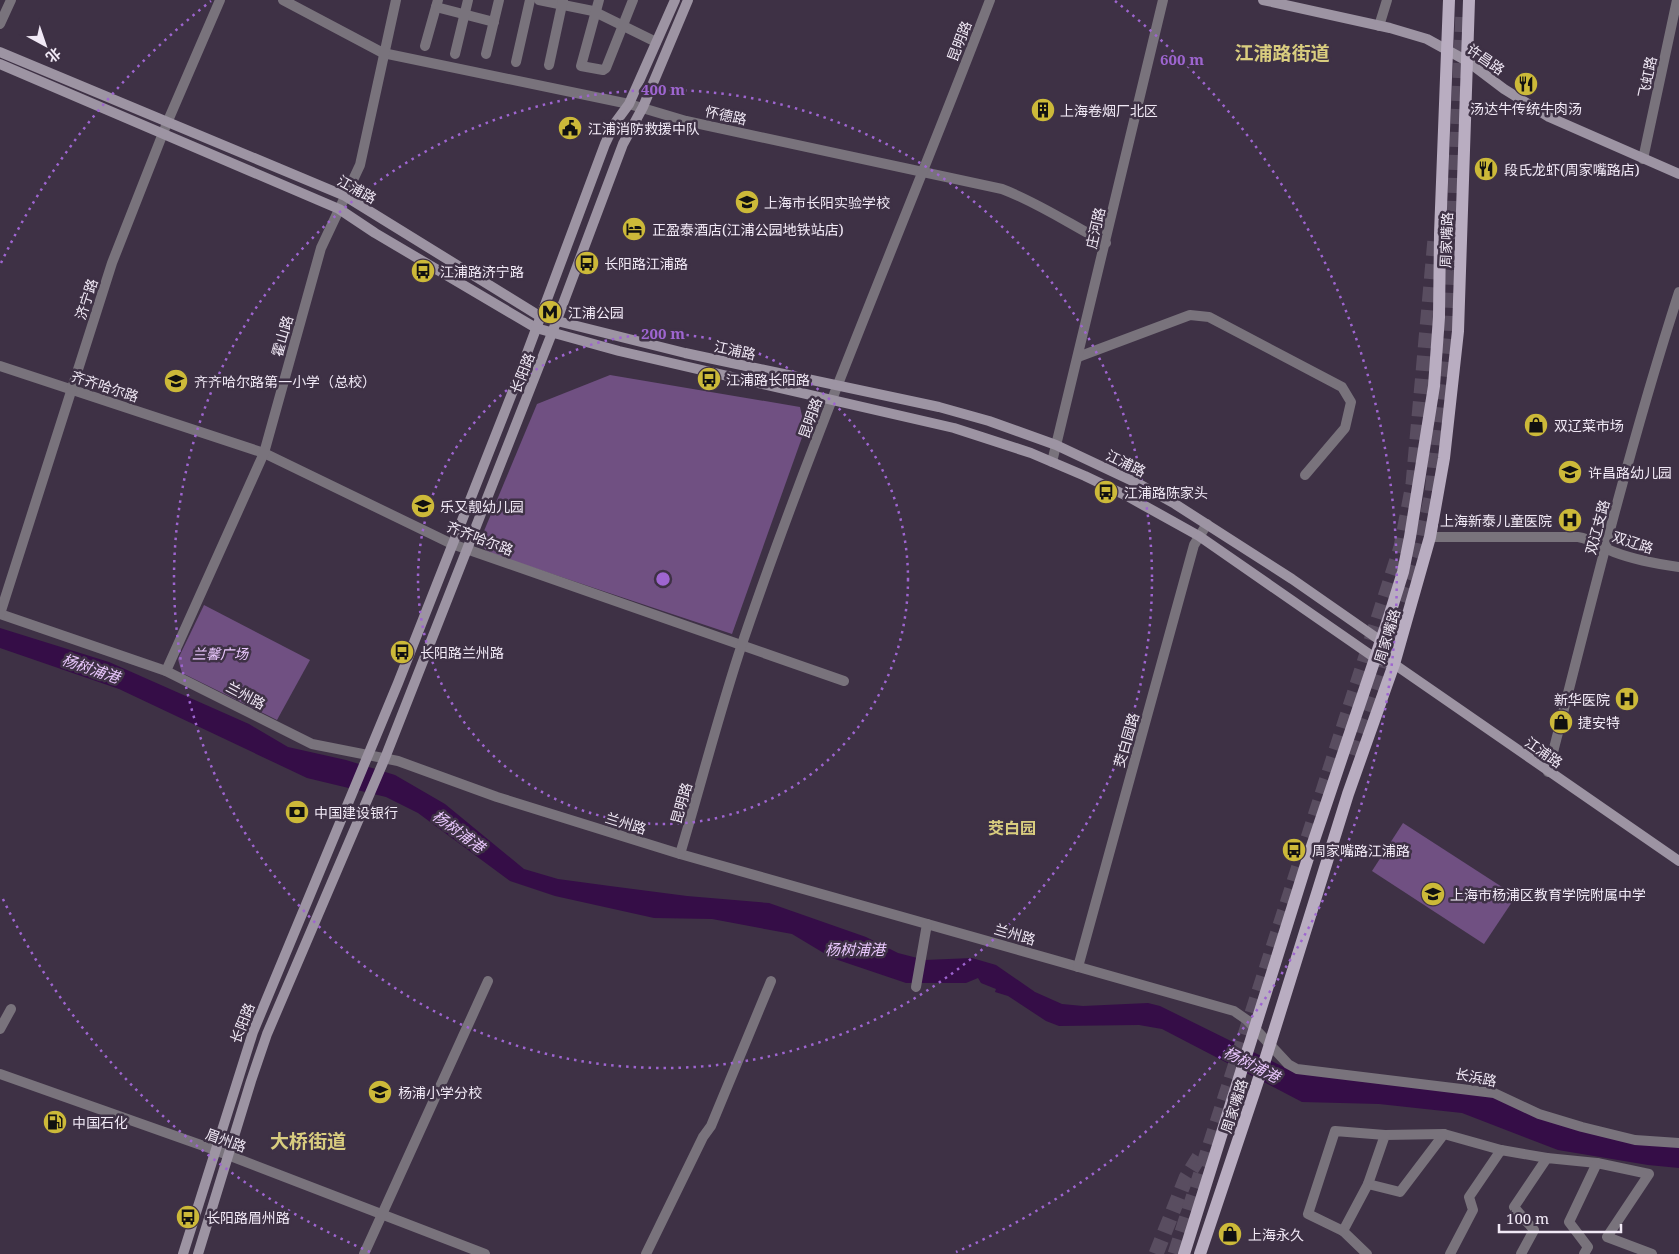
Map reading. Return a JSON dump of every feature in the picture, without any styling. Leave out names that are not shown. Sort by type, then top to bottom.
[{"type":"main road","name":"长阳路","points":[[183,1254],[253,1032],[369,754],[541,318],[604,144],[615,123],[629,104],[675,0]]},
{"type":"main road","name":"长阳路","points":[[198,1254],[267,1034],[385,758],[552,333],[623,144],[643,107],[688,0]]},
{"type":"main road","name":"许昌路","points":[[1263,0],[1379,26],[1427,39],[1467,61],[1510,93],[1549,118],[1679,174]]},
{"type":"main road","name":"周家嘴路","points":[[1184,1254],[1308,858],[1403,572],[1434,386],[1439,317],[1440,234],[1449,0]]},
{"type":"main road","name":"周家嘴路","points":[[1200,1254],[1268,1051],[1346,803],[1394,664],[1430,537],[1444,458],[1454,374],[1469,0]]},
{"type":"main road","name":"江浦路","points":[[0,52],[345,196],[541,318],[947,410],[998,424],[1056,446],[1141,485],[1207,524],[1381,641],[1394,664]]},
{"type":"main road","name":"江浦路","points":[[0,64],[339,209],[375,233],[536,328],[954,428],[1052,462],[1127,496],[1199,536],[1375,658],[1394,664],[1679,861]]},
{"type":"street","points":[[0,24],[11,0]]},
{"type":"street","name":"济宁路","points":[[0,614],[70,388],[112,263],[162,134],[220,0]]},
{"type":"street","name":"怀德路","points":[[283,0],[383,53],[643,107],[686,121],[1002,189],[1025,198],[1106,243]]},
{"type":"street","name":"霍山路","points":[[166,671],[264,453],[321,248],[360,165],[396,0]]},
{"type":"street","points":[[455,54],[468,0]]},
{"type":"street","points":[[486,54],[499,0]]},
{"type":"street","points":[[516,62],[530,0]]},
{"type":"street","points":[[539,0],[563,2],[595,12],[656,42]]},
{"type":"street","points":[[599,0],[581,66],[602,70],[606,68],[633,0]]},
{"type":"street","name":"昆明路","points":[[680,854],[742,645],[831,400],[924,171],[990,0]]},
{"type":"street","name":"庄河路","points":[[1052,462],[1164,0]]},
{"type":"street","points":[[1379,26],[1387,0]]},
{"type":"street","name":"飞虹路","points":[[1643,159],[1677,0]]},
{"type":"street","points":[[549,65],[563,2]]},
{"type":"street","points":[[425,46],[437,4],[465,15],[494,22]]},
{"type":"street","name":"双辽支路","points":[[1548,772],[1605,548],[1659,353],[1679,292]]},
{"type":"street","points":[[1078,357],[1190,316],[1209,317],[1312,370],[1342,387],[1351,402],[1345,428],[1305,475]]},
{"type":"street","name":"齐齐哈尔路","points":[[0,366],[264,453],[452,544],[844,682]]},
{"type":"street","name":"茭白园路","points":[[1078,967],[1194,545],[1207,524]]},
{"type":"street","name":"双辽路","points":[[1430,537],[1589,539],[1632,559],[1679,567]]},
{"type":"street","name":"兰州路","points":[[0,614],[166,671],[312,744],[385,758],[497,797],[680,854],[1234,1011],[1254,1028]]},
{"type":"street","points":[[916,987],[927,924]]},
{"type":"street","points":[[364,1254],[488,981]]},
{"type":"street","points":[[646,1254],[703,1137],[711,1126],[771,981]]},
{"type":"street","points":[[0,1029],[11,1009]]},
{"type":"street","name":"长浜路","points":[[1254,1028],[1268,1051],[1297,1069],[1494,1093],[1539,1114],[1582,1127],[1635,1140],[1679,1143]]},
{"type":"street","name":"眉州路","points":[[0,1074],[215,1150],[485,1254]]},
{"type":"street","points":[[1367,1254],[1343,1231],[1308,1214],[1334,1131],[1385,1135],[1444,1134],[1501,1150],[1547,1158],[1597,1163],[1649,1174],[1607,1237],[1652,1254]]},
{"type":"street","points":[[1368,1184],[1400,1192],[1444,1134]]},
{"type":"street","points":[[1343,1231],[1368,1184],[1385,1135]]},
{"type":"street","points":[[1450,1254],[1473,1210],[1469,1197],[1501,1150]]},
{"type":"street","points":[[1521,1254],[1534,1230],[1514,1207],[1547,1158]]},
{"type":"street","points":[[1584,1254],[1588,1247],[1569,1222],[1597,1163]]},
{"type":"green space","points":[[610,375],[800,407],[805,429],[732,634],[489,553],[479,543],[537,404]]},
{"type":"green space","name":"兰馨广场","points":[[204,605],[310,660],[277,720],[182,673],[178,659]]},
{"type":"green space","points":[[1403,823],[1516,896],[1484,944],[1372,871]]},
{"type":"water","name":"杨树浦港","points":[[0,628],[109,662],[249,724],[288,747],[346,760],[395,775],[445,804],[524,869],[558,879],[687,896],[769,903],[866,937],[898,953],[925,960],[972,958],[996,965],[1035,992],[1062,1004],[1083,1006],[1148,1003],[1160,1006],[1290,1070],[1492,1097],[1554,1123],[1679,1146],[1679,1168],[1648,1165],[1558,1150],[1462,1113],[1379,1104],[1302,1102],[1162,1029],[1139,1025],[1059,1026],[1046,1021],[1008,996],[995,992],[996,989],[981,983],[978,978],[966,983],[906,983],[832,958],[792,934],[712,919],[654,918],[555,896],[510,881],[418,813],[386,797],[307,778],[119,689],[0,648]]},
{"type":"tunnel","points":[[1356,756],[1421,546],[1432,493],[1449,332],[1463,11]]},
{"type":"tunnel","points":[[1175,1254],[1401,547],[1413,484],[1435,239]]},
{"type":"tunnel","points":[[1156,1254],[1186,1178],[1199,1157]]},
{"type":"place","name":"汤达牛传统牛肉汤","points":[[1526,84]]},
{"type":"place","name":"上海卷烟厂北区","points":[[1043,110]]},
{"type":"place","name":"江浦消防救援中队","points":[[570,128]]},
{"type":"place","name":"段氏龙虾(周家嘴路店)","points":[[1486,169]]},
{"type":"place","name":"上海市长阳实验学校","points":[[747,202]]},
{"type":"place","name":"正盈泰酒店(江浦公园地铁站店)","points":[[634,229]]},
{"type":"place","name":"长阳路江浦路","points":[[587,263]]},
{"type":"place","name":"江浦路济宁路","points":[[423,271]]},
{"type":"place","name":"江浦公园","points":[[550,312]]},
{"type":"place","name":"江浦路长阳路","points":[[709,379]]},
{"type":"place","name":"齐齐哈尔路第一小学（总校）","points":[[176,381]]},
{"type":"place","name":"双辽菜市场","points":[[1536,425]]},
{"type":"place","name":"许昌路幼儿园","points":[[1570,472]]},
{"type":"place","name":"江浦路陈家头","points":[[1106,492]]},
{"type":"place","name":"乐又靓幼儿园","points":[[423,506]]},
{"type":"place","name":"上海新泰儿童医院","points":[[1570,520]]},
{"type":"place","name":"长阳路兰州路","points":[[402,652]]},
{"type":"place","name":"新华医院","points":[[1627,699]]},
{"type":"place","name":"捷安特","points":[[1561,722]]},
{"type":"place","name":"中国建设银行","points":[[297,812]]},
{"type":"place","name":"周家嘴路江浦路","points":[[1294,850]]},
{"type":"place","name":"上海市杨浦区教育学院附属中学","points":[[1433,894]]},
{"type":"place","name":"杨浦小学分校","points":[[380,1092]]},
{"type":"place","name":"中国石化","points":[[55,1122]]},
{"type":"place","name":"长阳路眉州路","points":[[188,1217]]},
{"type":"place","name":"上海永久","points":[[1230,1234]]},
{"type":"district","name":"江浦路街道","points":[[1282,53]]},
{"type":"district","name":"茭白园","points":[[1012,828]]},
{"type":"district","name":"大桥街道","points":[[308,1141]]}]
